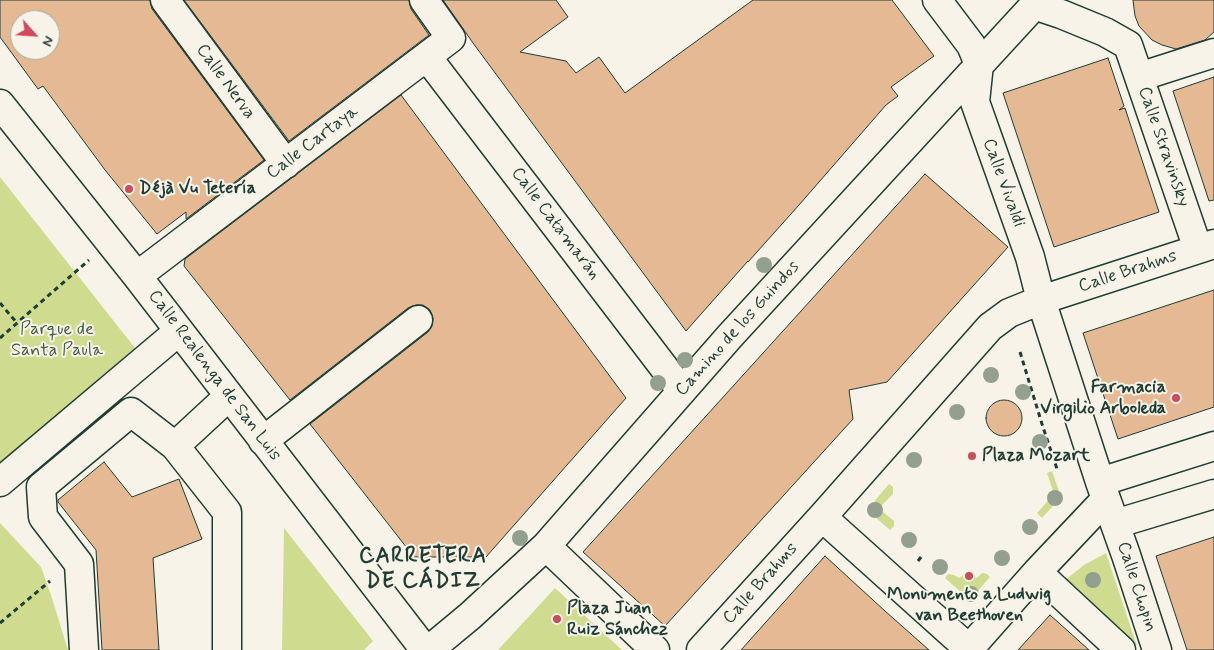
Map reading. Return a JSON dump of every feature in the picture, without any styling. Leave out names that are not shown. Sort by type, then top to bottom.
[{"type":"street","name":"Calle Nerva","points":[[165,0],[286,164]]},
{"type":"street","name":"Calle Cartaya","points":[[138,276],[451,38],[424,0]]},
{"type":"street","points":[[937,0],[971,45],[979,64]]},
{"type":"street","name":"Camino de los Guindos","points":[[429,650],[470,616],[546,546],[730,336],[1036,3]]},
{"type":"street","name":"Calle Stravinsky","points":[[1036,3],[1105,32],[1128,45],[1206,247]]},
{"type":"street","points":[[1139,77],[1214,53]]},
{"type":"street","name":"Calle Catamarán","points":[[427,57],[682,392]]},
{"type":"street","name":"Calle Vivaldi","points":[[979,64],[975,102],[1030,257],[1041,300]]},
{"type":"street","name":"Calle Realenga de San Luis","points":[[0,104],[138,276],[425,650]]},
{"type":"street","name":"Calle Brahms","points":[[1041,300],[1206,247]]},
{"type":"street","points":[[1214,446],[1103,491],[1037,572],[968,650],[822,517],[990,327],[1009,313],[1041,300],[1103,491],[1115,524],[1214,494]]},
{"type":"street","points":[[263,441],[418,320]]},
{"type":"street","points":[[0,482],[179,331]]},
{"type":"street","points":[[176,446],[229,396]]},
{"type":"street","points":[[84,650],[78,564],[42,517],[41,487],[131,412],[176,446],[226,512],[227,650]]},
{"type":"street","name":"Calle Brahms","points":[[701,650],[822,517]]},
{"type":"street","name":"Calle Chopin","points":[[1115,524],[1157,650]]},
{"type":"street","points":[[546,546],[655,650]]},
{"type":"street","name":"Calle Chopin","points":[[1037,572],[1121,650]]},
{"type":"path","points":[[0,338],[110,242]]},
{"type":"path","points":[[0,304],[17,323]]},
{"type":"path","points":[[1020,352],[1057,469]]},
{"type":"path","points":[[918,561],[921,557]]},
{"type":"path","points":[[0,624],[47,583],[78,564]]},
{"type":"green space","name":"Parque de Santa Paula","points":[[0,177],[135,348],[25,442],[0,466]]},
{"type":"green space","points":[[1052,471],[1061,497],[1042,518],[1037,513],[1054,494],[1047,473]]},
{"type":"green space","points":[[889,484],[893,487],[893,494],[882,505],[882,511],[894,521],[894,526],[890,530],[867,510]]},
{"type":"green space","points":[[0,523],[41,567],[68,650],[0,650]]},
{"type":"green space","points":[[284,528],[373,641],[364,650],[282,650]]},
{"type":"green space","points":[[1106,553],[1137,646],[1064,581],[1084,565]]},
{"type":"green space","points":[[968,572],[977,578],[982,573],[990,577],[970,600],[945,578],[948,574],[959,578]]},
{"type":"green space","name":"Plaza Juan Ruiz Sánchez","points":[[555,588],[622,650],[498,650]]},
{"type":"building","points":[[0,0],[150,0],[152,9],[264,160],[186,219],[186,212],[157,234],[105,170],[43,86],[38,89],[17,60],[60,60],[60,10],[10,10],[10,51],[0,37]]},
{"type":"building","points":[[184,0],[409,0],[411,9],[429,35],[289,141]]},
{"type":"building","points":[[443,0],[556,0],[568,17],[520,52],[566,61],[576,73],[599,57],[625,93],[753,0],[892,0],[934,56],[891,87],[898,96],[886,105],[686,331]]},
{"type":"building","points":[[1133,0],[1214,0],[1214,32],[1205,40],[1176,49],[1162,45],[1152,40],[1139,26],[1135,16]]},
{"type":"building","points":[[1108,58],[1124,106],[1119,110],[1125,108],[1159,212],[1054,247],[1003,93]]},
{"type":"building","points":[[1214,77],[1214,200],[1209,201],[1173,91]]},
{"type":"building","points":[[401,95],[626,398],[486,557],[414,557],[310,424],[428,332],[432,326],[433,318],[430,310],[423,305],[408,308],[290,400],[184,266],[185,259]]},
{"type":"building","points":[[925,174],[1008,247],[887,382],[849,390],[853,419],[665,626],[583,552]]},
{"type":"building","points":[[1214,290],[1214,407],[1118,439],[1083,333]]},
{"type":"building","points":[[1004,400],[1011,401],[1017,405],[1021,411],[1021,425],[1017,431],[1011,435],[1004,436],[997,435],[991,431],[987,425],[986,418],[987,411],[991,405],[997,401]]},
{"type":"building","points":[[104,462],[132,497],[179,479],[202,539],[153,558],[159,650],[102,650],[96,550],[58,502],[58,500]]},
{"type":"building","points":[[1214,537],[1214,650],[1187,650],[1156,556]]},
{"type":"building","points":[[825,556],[885,611],[929,650],[741,650]]},
{"type":"building","points":[[1050,615],[1089,650],[1018,650]]},
{"type":"place","name":"Déjà Vu Tetería","points":[[129,189]]},
{"type":"place","name":"Farmacia Virgilio Arboleda","points":[[1176,398]]},
{"type":"place","name":"Plaza Mozart","points":[[972,456]]},
{"type":"place","name":"Monumento a Ludwig van Beethoven","points":[[969,576]]},
{"type":"place","name":"Plaza Juan Ruiz Sánchez","points":[[557,619]]},
{"type":"district","name":"CARRETERA DE CÁDIZ","points":[[423,570]]}]
